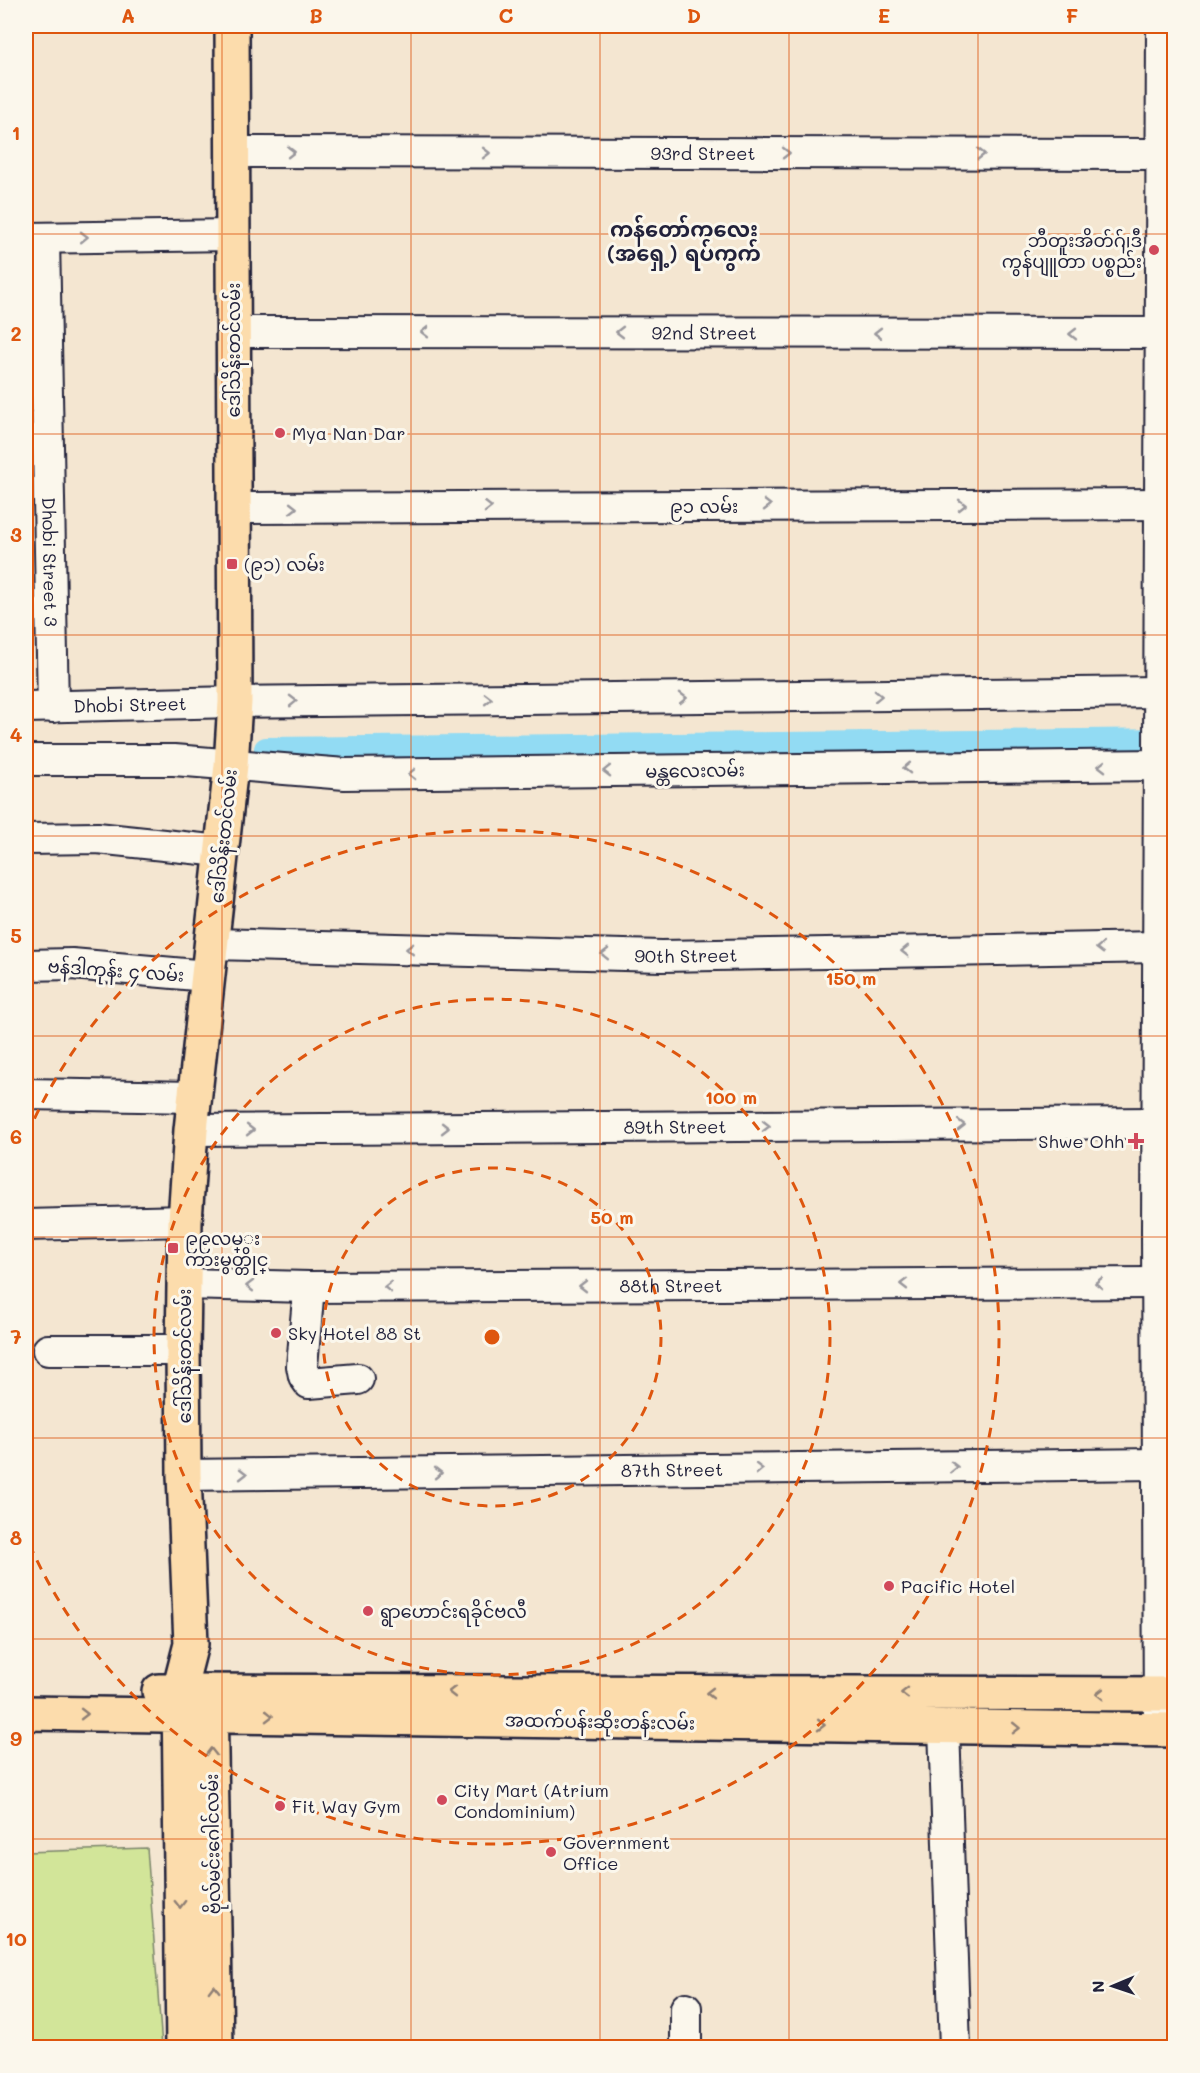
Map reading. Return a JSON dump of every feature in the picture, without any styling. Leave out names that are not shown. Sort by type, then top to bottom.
[{"type":"main road","name":"ဒေါ်သိန်းတင်လမ်း","points":[[194,1703],[184,1475],[185,1221],[191,1130],[231,765],[235,702],[232,26]]},
{"type":"main road","name":"အထက်ပန်းဆိုးတန်းလမ်း","points":[[26,1690],[194,1703],[771,1708],[1166,1694]]},
{"type":"main road","name":"အထက်ပန်းဆိုးတန်းလမ်း","points":[[26,1713],[194,1703]]},
{"type":"main road","name":"ဗိုလ်မင်းဂေါင်လမ်း","points":[[183,2048],[179,1846],[194,1703]]},
{"type":"main road","name":"ဗိုလ်မင်းဂေါင်လမ်း","points":[[194,1703],[216,2048]]},
{"type":"main road","name":"အထက်ပန်းဆိုးတန်းလမ်း","points":[[771,1708],[944,1726],[1167,1730]]},
{"type":"street","points":[[1162,26],[1168,154],[1168,503],[1161,692],[1160,765],[1167,813],[1159,947],[1159,1123],[1166,1231],[1157,1283],[1158,1464],[1167,1730]]},
{"type":"street","name":"93rd Street","points":[[232,152],[1168,154]]},
{"type":"street","points":[[35,238],[233,235]]},
{"type":"street","name":"Dhobi Street 3","points":[[35,238],[39,707]]},
{"type":"street","name":"92nd Street","points":[[233,332],[1168,333]]},
{"type":"street","name":"၉၁ လမ်း","points":[[234,508],[1168,503]]},
{"type":"street","points":[[235,702],[1161,692]]},
{"type":"street","name":"Dhobi Street","points":[[39,707],[235,702]]},
{"type":"street","name":"မန္တလေးလမ်း","points":[[26,760],[174,760],[345,774],[1160,765]]},
{"type":"street","points":[[26,839],[97,838],[221,851]]},
{"type":"street","name":"90th Street","points":[[209,960],[662,956],[1159,947]]},
{"type":"street","name":"ဗန်ဒါကုန်း ၄ လမ်း","points":[[26,965],[209,960]]},
{"type":"street","points":[[26,1094],[195,1097]]},
{"type":"street","name":"89th Street","points":[[191,1130],[1159,1123]]},
{"type":"street","points":[[26,1225],[185,1221]]},
{"type":"street","name":"88th Street","points":[[184,1284],[309,1287],[1157,1283]]},
{"type":"street","points":[[309,1287],[302,1366],[304,1376],[309,1383],[358,1379]]},
{"type":"street","points":[[48,1350],[183,1350]]},
{"type":"street","name":"87th Street","points":[[184,1475],[1158,1464]]},
{"type":"street","points":[[944,1726],[955,2048]]},
{"type":"street","points":[[686,2008],[686,2048]]},
{"type":"green space","points":[[147,1848],[162,2047],[26,2047],[26,1852]]},
{"type":"waterway","points":[[266,749],[1174,740]]},
{"type":"place","name":"ဘီတူးအိတ်ဂ်ျဒီ ကွန်ပျူတာ ပစ္စည်း","points":[[1154,250]]},
{"type":"place","name":"Mya Nan Dar","points":[[280,433]]},
{"type":"place","name":"(၉၁) လမ်း","points":[[232,564]]},
{"type":"place","name":"Shwe Ohh","points":[[1136,1141]]},
{"type":"place","name":"၉၉လမ္း ကားမွတ္တိုင္","points":[[173,1248]]},
{"type":"place","name":"Sky Hotel 88 St","points":[[276,1333]]},
{"type":"place","name":"Pacific Hotel","points":[[889,1586]]},
{"type":"place","name":"ရွာဟောင်းရခိုင်ဗလီ","points":[[368,1611]]},
{"type":"place","name":"City Mart (Atrium Condominium)","points":[[442,1800]]},
{"type":"place","name":"Fit Way Gym","points":[[280,1806]]},
{"type":"place","name":"Government Office","points":[[551,1852]]},
{"type":"district","name":"ကန်တော်ကလေး (အရှေ့) ရပ်ကွက်","points":[[684,240]]}]
